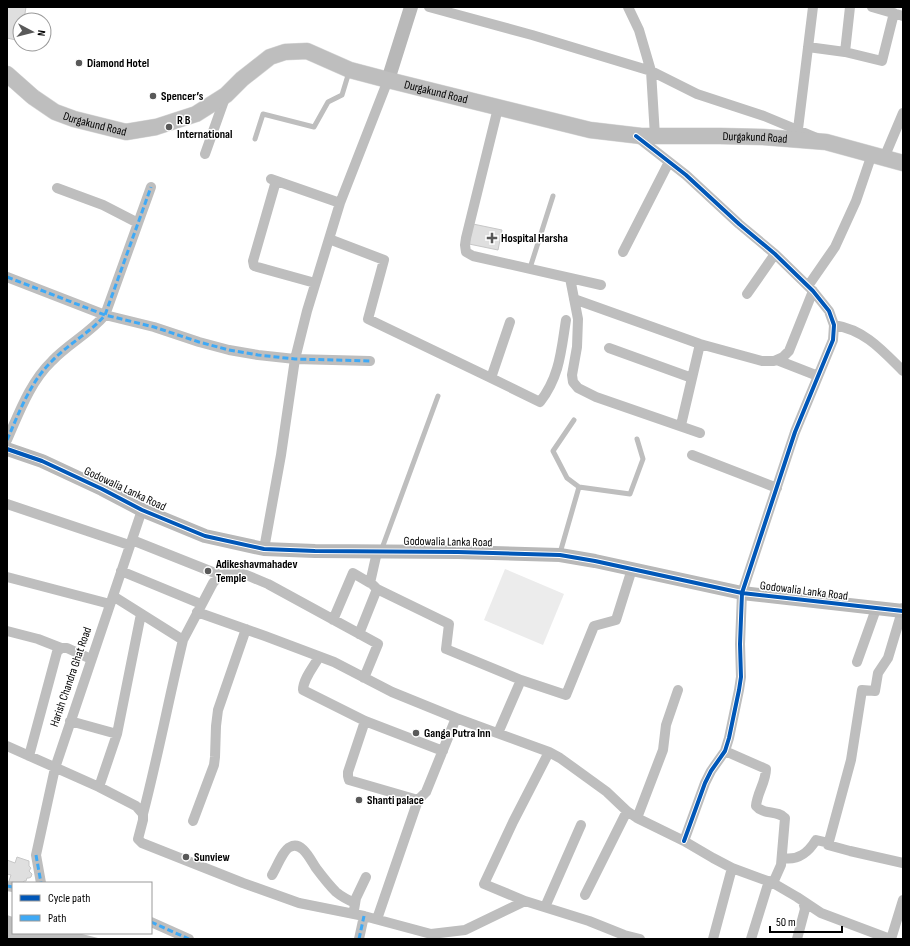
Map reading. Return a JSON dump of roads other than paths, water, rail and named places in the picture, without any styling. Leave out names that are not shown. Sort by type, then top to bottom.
[{"type":"main road","name":"Durgakund Road","points":[[7,74],[32,97],[55,112],[74,119],[126,132],[156,127],[196,114],[226,95],[242,79],[270,57],[284,52],[307,51],[350,70],[590,130],[636,136],[763,137],[826,142],[903,163]]},
{"type":"street","points":[[264,549],[281,455],[295,359],[307,311],[340,203],[388,80],[411,7]]},
{"type":"street","points":[[429,7],[532,35],[651,71],[697,94],[764,116],[826,142]]},
{"type":"street","points":[[628,7],[639,30],[651,71],[655,136]]},
{"type":"street","points":[[798,129],[813,7]]},
{"type":"street","points":[[846,52],[850,7]]},
{"type":"street","points":[[808,47],[846,52],[882,61],[898,15],[872,7]]},
{"type":"street","points":[[205,154],[226,95]]},
{"type":"street","points":[[498,108],[465,246],[466,252],[473,256],[601,284]]},
{"type":"street","points":[[574,299],[700,344],[762,361],[774,361],[783,357],[790,351],[811,288],[835,247],[878,156],[903,113]]},
{"type":"street","points":[[636,136],[686,175],[811,288],[829,311],[834,325],[833,340],[795,432],[742,593],[740,644],[741,677],[729,738],[725,751],[711,771],[705,783],[684,841]]},
{"type":"street","points":[[623,252],[669,162]]},
{"type":"street","points":[[315,283],[254,266],[253,261],[274,180],[340,203]]},
{"type":"street","points":[[7,448],[27,395],[40,374],[52,360],[98,324],[105,315],[151,187]]},
{"type":"street","points":[[57,188],[103,205],[138,223]]},
{"type":"street","points":[[329,239],[384,260],[368,319],[540,402],[548,391],[557,372],[566,320]]},
{"type":"street","points":[[747,294],[775,254]]},
{"type":"street","points":[[7,277],[105,315],[154,327],[229,350],[295,359],[370,361]]},
{"type":"street","points":[[570,278],[578,319],[577,347],[572,376],[573,382],[578,388],[596,396],[700,433]]},
{"type":"street","points":[[491,378],[510,322]]},
{"type":"street","points":[[834,325],[856,331],[879,346],[903,371]]},
{"type":"street","points":[[681,425],[700,344]]},
{"type":"street","points":[[608,348],[692,378]]},
{"type":"street","points":[[777,360],[818,376]]},
{"type":"street","name":"Godowalia Lanka Road","points":[[7,448],[42,461],[142,510],[206,536],[264,549],[560,555],[742,593],[876,609],[903,610]]},
{"type":"street","points":[[692,455],[777,488]]},
{"type":"street","points":[[7,504],[130,543],[220,575],[232,572],[244,574],[268,584],[378,644],[364,678]]},
{"type":"street","name":"Harish Chandra Ghat Road","points":[[41,882],[36,855],[55,768],[142,510]]},
{"type":"street","points":[[359,634],[374,586],[379,552]]},
{"type":"street","points":[[332,620],[353,573],[374,586],[449,624],[446,649],[521,680],[566,695],[594,626],[616,620],[632,569]]},
{"type":"street","points":[[121,571],[246,629],[334,662],[392,692],[456,718],[550,752],[607,792],[627,811],[637,818],[684,841],[732,868],[771,882],[821,913],[891,939],[903,900]]},
{"type":"street","points":[[220,575],[213,583],[183,640],[170,693],[156,764],[143,814],[144,820],[138,839],[142,843],[243,883],[299,903],[377,919],[431,934],[465,930],[525,901]]},
{"type":"street","points":[[7,577],[111,600],[141,614],[183,640]]},
{"type":"street","points":[[857,662],[876,609]]},
{"type":"street","points":[[829,843],[851,760],[862,690],[875,691],[878,673],[888,658],[903,610]]},
{"type":"street","points":[[99,787],[117,734],[141,614]]},
{"type":"street","points":[[193,821],[214,765],[218,710],[246,629]]},
{"type":"street","points":[[7,631],[38,639],[61,648],[67,648],[91,659]]},
{"type":"street","points":[[30,756],[54,661],[57,652],[61,648]]},
{"type":"street","points":[[319,657],[305,681],[303,690],[365,721],[443,751]]},
{"type":"street","points":[[498,733],[521,680]]},
{"type":"street","points":[[637,818],[663,750],[666,725],[678,690]]},
{"type":"street","points":[[377,919],[418,800],[426,792],[456,718]]},
{"type":"street","points":[[70,721],[117,734]]},
{"type":"street","points":[[365,721],[348,772],[350,780],[418,800]]},
{"type":"street","points":[[7,746],[99,787],[136,806],[143,814]]},
{"type":"street","points":[[725,751],[760,765],[766,769],[766,776],[756,800],[756,806],[758,809],[782,815],[785,818],[781,865],[771,882],[752,939]]},
{"type":"street","points":[[550,752],[513,822],[484,884],[525,901],[640,939]]},
{"type":"street","points":[[585,895],[627,811]]},
{"type":"street","points":[[545,907],[581,825]]},
{"type":"street","points":[[782,858],[789,860],[806,853],[816,840],[850,851],[903,863]]},
{"type":"street","points":[[272,875],[289,847],[298,847],[306,853],[316,868],[337,892],[355,903]]},
{"type":"street","points":[[713,939],[732,868]]},
{"type":"street","points":[[353,914],[355,903],[366,877]]},
{"type":"street","points":[[798,939],[805,909],[803,901]]},
{"type":"street","points":[[359,939],[364,916]]},
{"type":"street","points":[[152,922],[189,939]]},
{"type":"lane","points":[[255,139],[263,114],[314,127],[328,102],[342,95],[350,70]]},
{"type":"lane","points":[[530,268],[553,196]]},
{"type":"lane","points":[[379,552],[438,396]]},
{"type":"lane","points":[[574,420],[553,451],[567,478],[580,487],[630,494],[643,459],[637,439]]},
{"type":"lane","points":[[560,555],[580,487]]},
{"type":"place","name":"Diamond Hotel","points":[[79,63]]},
{"type":"place","name":"Spencer’s","points":[[153,96]]},
{"type":"place","name":"R B International","points":[[169,127]]},
{"type":"place","name":"Hospital Harsha","points":[[492,238]]},
{"type":"place","name":"Adikeshavmahadev Temple","points":[[208,571]]},
{"type":"place","name":"Ganga Putra Inn","points":[[416,733]]},
{"type":"place","name":"Shanti palace","points":[[359,800]]},
{"type":"place","name":"Sunview","points":[[186,857]]}]
